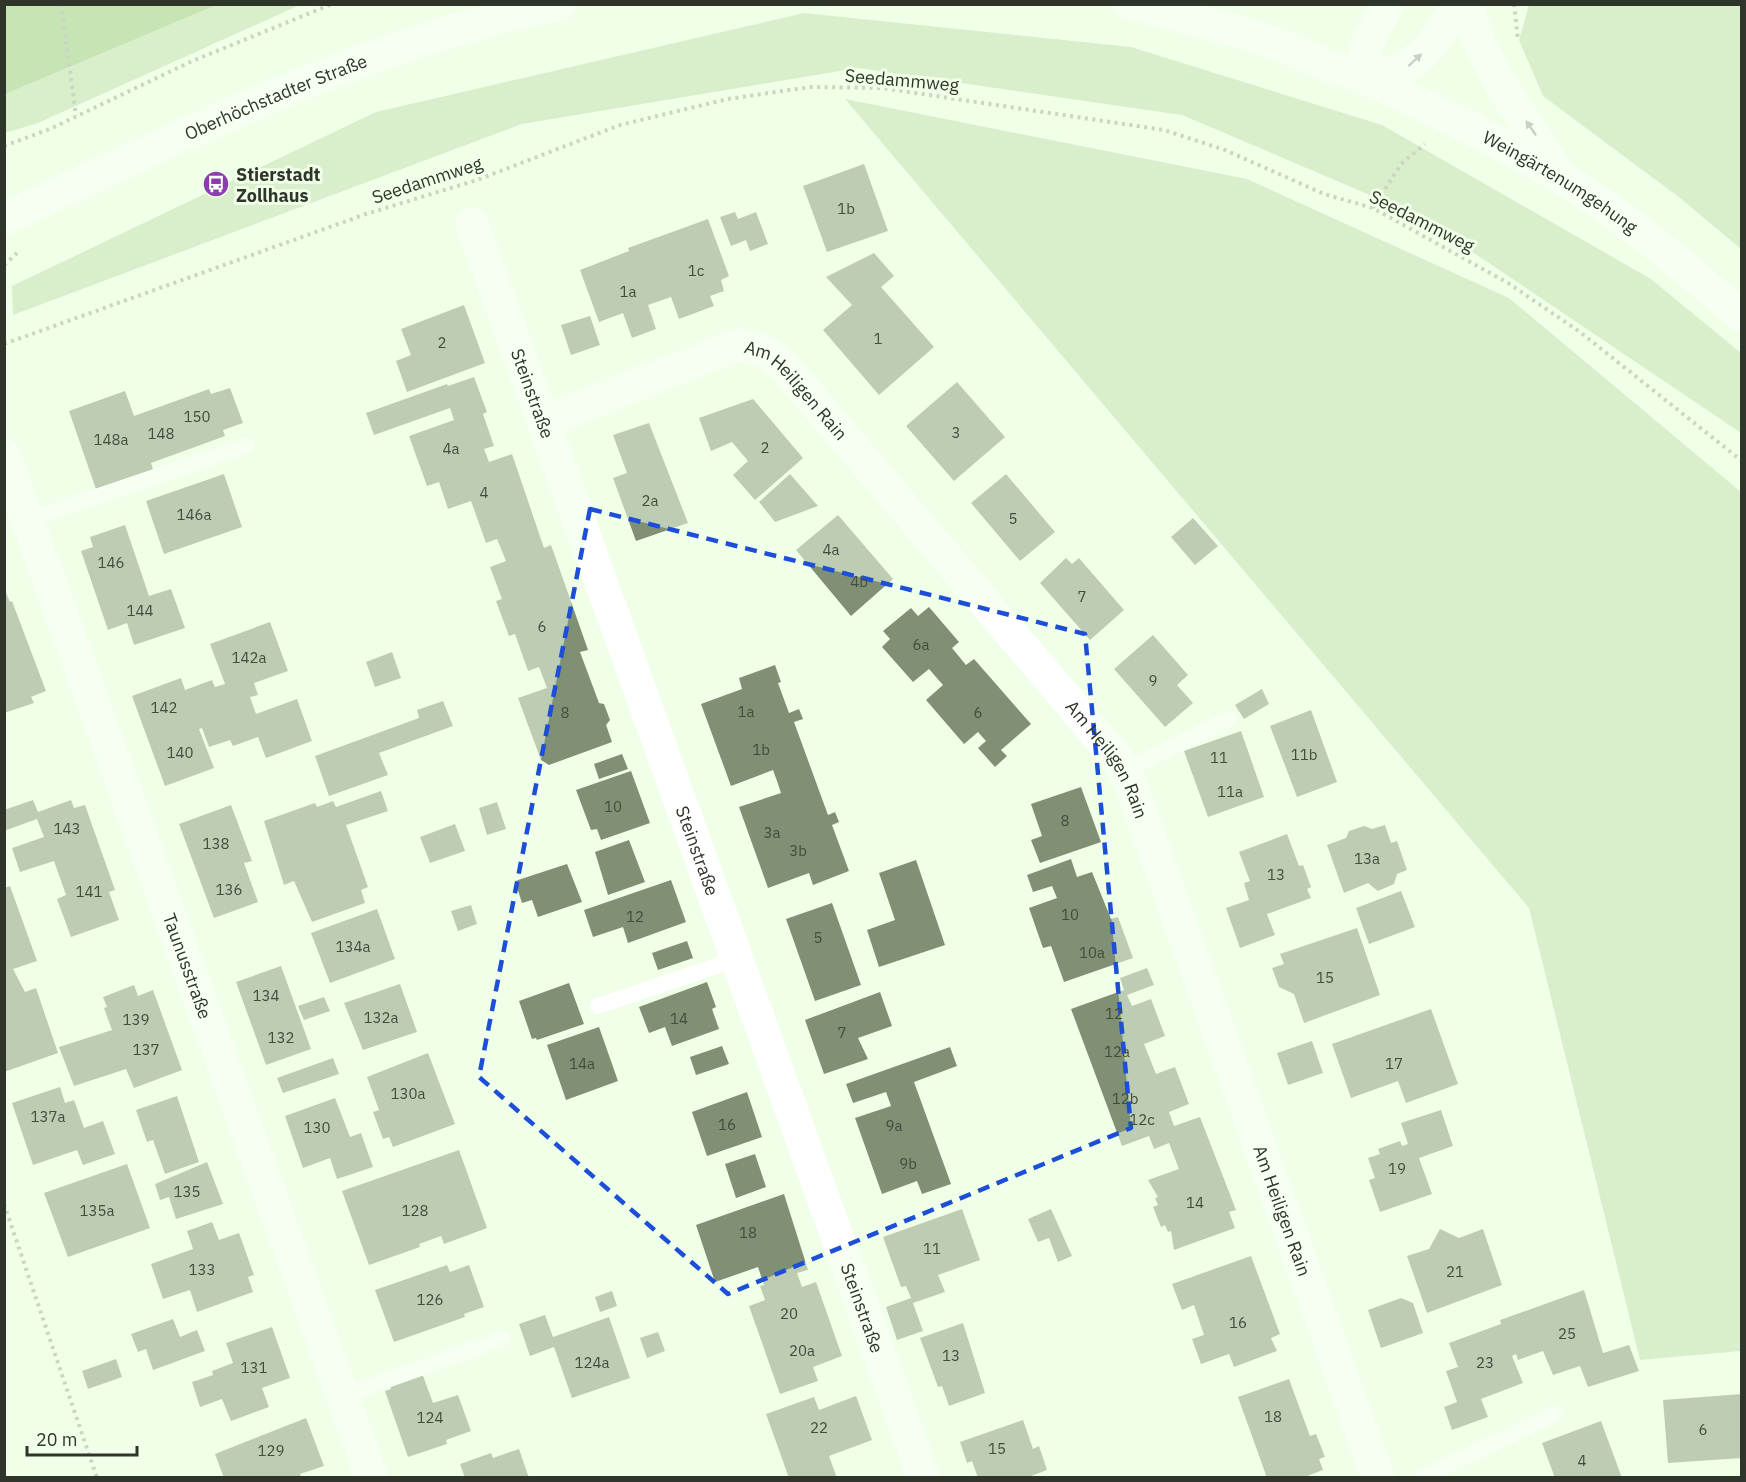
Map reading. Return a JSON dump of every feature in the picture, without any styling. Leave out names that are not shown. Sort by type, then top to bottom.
[{"type":"street","name":"Oberhöchstadter Straße","points":[[4,219],[156,148],[292,89],[465,27],[559,4]]},
{"type":"street","points":[[1131,4],[1182,16],[1272,43],[1361,76],[1384,76],[1410,66],[1442,32],[1457,4]]},
{"type":"street","points":[[1361,76],[1368,41],[1388,4]]},
{"type":"street","points":[[1464,4],[1483,51],[1503,88],[1562,178]]},
{"type":"street","name":"Weingärtenumgehung","points":[[1361,76],[1439,111],[1562,178],[1665,253],[1742,316]]},
{"type":"street","name":"Steinstraße","points":[[472,224],[545,421],[924,1478]]},
{"type":"street","name":"Am Heiligen Rain","points":[[545,421],[739,344],[765,352],[783,365],[1116,757],[1125,771],[1378,1478]]},
{"type":"street","name":"Taunusstraße","points":[[4,455],[372,1478]]},
{"type":"lane","points":[[28,520],[246,446]]},
{"type":"lane","points":[[1125,771],[1229,719]]},
{"type":"lane","points":[[598,1006],[737,959]]},
{"type":"lane","points":[[342,1396],[502,1339]]},
{"type":"lane","points":[[1422,1478],[1554,1414]]},
{"type":"path","points":[[61,4],[76,116]]},
{"type":"path","points":[[4,146],[76,116],[190,62],[332,4]]},
{"type":"path","name":"Seedammweg","points":[[4,344],[366,214],[477,180],[620,125],[728,99],[813,87],[882,88],[931,93],[1164,130],[1225,150],[1324,194],[1373,208],[1436,240],[1517,289],[1596,345],[1742,461]]},
{"type":"path","points":[[1373,208],[1401,164],[1426,144]]},
{"type":"path","points":[[4,1204],[97,1478]]},
{"type":"highlighted area","points":[[590,509],[1085,634],[1131,1128],[728,1294],[479,1077]]},
{"type":"green space","points":[[5,4],[216,4],[216,5],[5,94]]},
{"type":"green space","points":[[5,5],[300,5],[38,123],[5,133]]},
{"type":"green space","points":[[1529,5],[1741,5],[1741,249],[1680,198],[1543,96],[1519,40]]},
{"type":"green space","points":[[804,13],[1131,47],[1382,125],[1651,279],[1741,353],[1741,433],[1419,216],[1182,115],[858,68],[522,124],[13,315],[12,286],[376,112]]},
{"type":"green space","points":[[845,99],[1247,179],[1509,298],[1741,492],[1741,1351],[1640,1360],[1529,908]]},
{"type":"building","points":[[864,164],[888,231],[827,252],[803,186]]},
{"type":"building","points":[[735,212],[738,219],[756,212],[768,244],[750,251],[746,240],[731,246],[720,217]]},
{"type":"building","points":[[708,219],[729,276],[721,280],[724,291],[710,296],[714,306],[679,319],[671,297],[648,305],[656,329],[632,338],[623,313],[599,322],[580,270],[629,251],[628,248]]},
{"type":"building","points":[[874,253],[894,276],[881,287],[934,347],[879,395],[823,330],[852,305],[826,277]]},
{"type":"building","points":[[464,305],[485,363],[407,392],[396,361],[411,355],[401,329]]},
{"type":"building","points":[[590,316],[600,345],[571,355],[561,325]]},
{"type":"building","points":[[474,377],[487,412],[483,414],[494,446],[484,449],[489,462],[512,454],[544,548],[551,545],[588,650],[580,652],[599,703],[604,704],[610,720],[606,725],[612,742],[549,765],[541,760],[518,698],[547,688],[539,667],[528,671],[515,634],[509,636],[496,601],[502,599],[490,567],[506,561],[497,539],[486,543],[471,501],[448,509],[439,482],[427,486],[409,436],[454,420],[450,408],[374,435],[366,413],[447,384],[448,386]]},
{"type":"building","points":[[957,382],[1005,437],[954,481],[906,426]]},
{"type":"building","points":[[230,388],[243,423],[223,430],[225,436],[151,463],[155,476],[98,495],[69,411],[125,391],[134,416],[209,389],[211,394]]},
{"type":"building","points":[[753,399],[803,458],[755,500],[733,475],[748,461],[732,442],[711,451],[699,418]]},
{"type":"building","points":[[649,423],[688,523],[636,541],[613,478],[627,473],[613,435]]},
{"type":"building","points":[[224,474],[242,527],[164,554],[146,501]]},
{"type":"building","points":[[790,474],[818,506],[775,522],[759,502]]},
{"type":"building","points":[[1006,474],[1055,532],[1020,561],[971,503]]},
{"type":"building","points":[[838,515],[893,579],[851,616],[796,550]]},
{"type":"building","points":[[1193,518],[1218,546],[1195,565],[1171,537]]},
{"type":"building","points":[[125,525],[149,596],[171,589],[185,628],[134,645],[127,623],[108,630],[81,551],[93,547],[90,537]]},
{"type":"building","points":[[1066,558],[1072,564],[1079,558],[1124,610],[1090,640],[1040,583]]},
{"type":"building","points":[[4,588],[10,602],[12,601],[46,691],[31,697],[34,703],[4,713]]},
{"type":"building","points":[[929,607],[959,642],[952,648],[966,665],[974,659],[1031,724],[1001,750],[1007,756],[995,767],[978,748],[986,741],[978,732],[964,744],[926,700],[943,685],[929,669],[913,682],[882,647],[890,639],[883,631],[911,608],[918,616]]},
{"type":"building","points":[[270,622],[288,671],[254,683],[258,695],[250,697],[256,714],[297,699],[312,741],[266,758],[258,737],[233,746],[230,740],[209,747],[202,728],[199,729],[214,768],[165,786],[132,696],[181,678],[185,690],[212,680],[215,687],[225,684],[210,644]]},
{"type":"building","points":[[1153,635],[1188,675],[1177,685],[1193,703],[1165,727],[1114,669]]},
{"type":"building","points":[[392,652],[401,678],[375,687],[366,662]]},
{"type":"building","points":[[775,665],[781,682],[778,683],[789,713],[799,709],[803,719],[794,722],[828,815],[835,812],[839,822],[832,825],[849,871],[813,885],[809,873],[768,888],[739,807],[781,793],[773,770],[731,786],[701,704],[742,689],[739,678]]},
{"type":"building","points":[[1262,689],[1269,704],[1244,719],[1235,705]]},
{"type":"building","points":[[443,701],[453,726],[379,753],[388,775],[329,796],[315,756],[419,718],[417,710]]},
{"type":"building","points":[[1311,710],[1337,782],[1297,797],[1270,726]]},
{"type":"building","points":[[1241,731],[1264,797],[1208,817],[1184,751]]},
{"type":"building","points":[[622,754],[628,769],[599,779],[594,764]]},
{"type":"building","points":[[631,771],[650,823],[601,840],[597,829],[591,830],[576,790]]},
{"type":"building","points":[[1081,787],[1101,842],[1040,863],[1031,840],[1042,836],[1031,804]]},
{"type":"building","points":[[381,791],[388,811],[346,825],[368,887],[361,890],[365,903],[312,922],[294,881],[284,885],[264,821],[315,803],[317,807],[333,801],[336,807]]},
{"type":"building","points":[[33,800],[38,812],[71,800],[74,808],[85,805],[115,890],[109,892],[119,920],[71,937],[57,899],[66,895],[54,861],[20,872],[12,848],[44,837],[37,819],[4,831],[4,810]]},
{"type":"building","points":[[497,802],[506,829],[487,835],[479,808]]},
{"type":"building","points":[[231,805],[252,861],[244,863],[258,902],[214,918],[179,824]]},
{"type":"building","points":[[455,824],[465,851],[430,863],[420,837]]},
{"type":"building","points":[[1385,825],[1391,843],[1397,841],[1407,870],[1397,874],[1394,884],[1378,891],[1368,883],[1344,893],[1327,845],[1346,838],[1349,831],[1364,826],[1372,829]]},
{"type":"building","points":[[1287,834],[1299,866],[1303,865],[1311,887],[1307,889],[1311,898],[1267,914],[1275,935],[1240,948],[1226,908],[1249,900],[1244,883],[1250,881],[1239,852]]},
{"type":"building","points":[[629,840],[645,882],[608,895],[595,852]]},
{"type":"building","points":[[1071,859],[1077,877],[1092,872],[1111,919],[1118,917],[1133,958],[1064,982],[1051,946],[1043,948],[1029,908],[1057,898],[1052,886],[1033,892],[1027,875]]},
{"type":"building","points":[[916,860],[945,945],[879,967],[867,930],[895,920],[879,873]]},
{"type":"building","points":[[567,864],[582,902],[538,917],[532,900],[522,903],[515,881]]},
{"type":"building","points":[[671,880],[686,922],[628,943],[623,927],[593,937],[584,910]]},
{"type":"building","points":[[10,886],[37,961],[13,969],[25,992],[36,988],[58,1053],[4,1072],[4,888]]},
{"type":"building","points":[[1401,891],[1415,927],[1369,944],[1356,908]]},
{"type":"building","points":[[832,903],[861,985],[815,1001],[786,919]]},
{"type":"building","points":[[471,905],[477,924],[458,931],[451,911]]},
{"type":"building","points":[[377,909],[395,959],[330,983],[311,933]]},
{"type":"building","points":[[1357,928],[1380,995],[1304,1023],[1294,994],[1279,987],[1272,968],[1284,964],[1280,954]]},
{"type":"building","points":[[687,941],[693,958],[658,970],[652,953]]},
{"type":"building","points":[[281,966],[311,1049],[266,1065],[236,982]]},
{"type":"building","points":[[1147,968],[1154,985],[1127,995],[1132,1006],[1151,999],[1165,1036],[1144,1044],[1156,1074],[1175,1067],[1189,1104],[1169,1112],[1174,1126],[1200,1117],[1236,1210],[1229,1212],[1235,1228],[1174,1250],[1171,1231],[1168,1232],[1165,1225],[1161,1227],[1153,1207],[1158,1205],[1155,1198],[1158,1197],[1148,1180],[1179,1169],[1169,1143],[1154,1149],[1149,1136],[1122,1146],[1071,1009],[1124,990],[1120,978]]},
{"type":"building","points":[[707,982],[716,1007],[712,1009],[719,1029],[672,1046],[665,1027],[649,1033],[639,1007]]},
{"type":"building","points":[[569,983],[584,1024],[537,1040],[532,1039],[519,1001]]},
{"type":"building","points":[[400,984],[417,1032],[363,1050],[344,1003]]},
{"type":"building","points":[[134,985],[138,996],[153,990],[182,1070],[134,1088],[126,1069],[74,1086],[59,1047],[112,1030],[104,1008],[107,1007],[103,997]]},
{"type":"building","points":[[880,992],[892,1026],[858,1038],[868,1059],[824,1074],[805,1020]]},
{"type":"building","points":[[324,997],[330,1011],[304,1020],[298,1006]]},
{"type":"building","points":[[1431,1009],[1458,1084],[1406,1103],[1398,1081],[1351,1098],[1332,1044]]},
{"type":"building","points":[[599,1027],[618,1081],[566,1100],[547,1045]]},
{"type":"building","points":[[1312,1041],[1323,1073],[1288,1085],[1277,1053]]},
{"type":"building","points":[[722,1046],[729,1064],[696,1075],[690,1057]]},
{"type":"building","points":[[950,1047],[957,1066],[914,1082],[951,1184],[922,1194],[917,1181],[882,1194],[855,1118],[891,1106],[886,1092],[853,1103],[846,1084]]},
{"type":"building","points":[[428,1053],[455,1124],[393,1147],[389,1137],[383,1139],[373,1112],[379,1110],[367,1077]]},
{"type":"building","points":[[333,1058],[339,1074],[283,1093],[277,1078]]},
{"type":"building","points":[[60,1087],[65,1103],[74,1100],[84,1128],[103,1121],[115,1154],[83,1165],[77,1150],[33,1165],[12,1103]]},
{"type":"building","points":[[747,1092],[762,1137],[707,1156],[692,1112]]},
{"type":"building","points":[[177,1096],[199,1162],[165,1174],[153,1140],[147,1142],[136,1110]]},
{"type":"building","points":[[335,1098],[350,1137],[361,1133],[373,1167],[337,1179],[330,1158],[303,1168],[285,1116]]},
{"type":"building","points":[[1441,1110],[1453,1146],[1419,1158],[1432,1194],[1380,1212],[1369,1180],[1375,1178],[1368,1158],[1380,1154],[1378,1149],[1400,1141],[1402,1146],[1408,1144],[1401,1123]]},
{"type":"building","points":[[459,1150],[487,1228],[444,1244],[441,1236],[419,1244],[420,1247],[369,1265],[342,1191]]},
{"type":"building","points":[[755,1154],[766,1187],[736,1198],[725,1164]]},
{"type":"building","points":[[207,1162],[223,1204],[176,1219],[169,1197],[160,1200],[155,1184]]},
{"type":"building","points":[[127,1164],[150,1228],[68,1257],[44,1193]]},
{"type":"building","points":[[784,1194],[808,1270],[797,1273],[802,1287],[816,1282],[842,1356],[813,1367],[818,1381],[780,1394],[749,1306],[765,1300],[760,1286],[764,1285],[758,1267],[715,1282],[696,1225]]},
{"type":"building","points":[[962,1209],[980,1260],[938,1275],[945,1292],[913,1303],[923,1331],[897,1340],[886,1307],[911,1298],[906,1286],[901,1287],[883,1237]]},
{"type":"building","points":[[1051,1209],[1072,1256],[1058,1262],[1049,1238],[1038,1242],[1028,1219]]},
{"type":"building","points":[[212,1222],[219,1240],[239,1233],[254,1275],[248,1277],[253,1292],[197,1312],[190,1290],[163,1299],[151,1264],[193,1249],[187,1231]]},
{"type":"building","points":[[1440,1229],[1459,1238],[1483,1229],[1502,1285],[1427,1313],[1407,1256],[1429,1249]]},
{"type":"building","points":[[1251,1256],[1280,1334],[1271,1338],[1277,1351],[1234,1367],[1229,1354],[1201,1364],[1192,1339],[1204,1335],[1194,1305],[1182,1310],[1172,1284]]},
{"type":"building","points":[[447,1265],[450,1272],[469,1265],[484,1307],[464,1314],[465,1317],[394,1342],[375,1290]]},
{"type":"building","points":[[1584,1290],[1603,1353],[1629,1345],[1639,1371],[1588,1387],[1580,1366],[1553,1375],[1543,1351],[1518,1360],[1516,1354],[1512,1356],[1523,1383],[1481,1399],[1488,1417],[1452,1430],[1444,1407],[1457,1402],[1446,1371],[1458,1367],[1449,1343],[1501,1324],[1500,1320]]},
{"type":"building","points":[[612,1291],[617,1306],[600,1312],[595,1297]]},
{"type":"building","points":[[1401,1298],[1413,1303],[1423,1333],[1381,1348],[1368,1310]]},
{"type":"building","points":[[545,1315],[553,1337],[609,1317],[630,1378],[572,1398],[554,1347],[530,1356],[519,1324]]},
{"type":"building","points":[[173,1319],[180,1337],[197,1330],[205,1351],[153,1370],[146,1349],[138,1352],[131,1334]]},
{"type":"building","points":[[963,1323],[985,1393],[949,1406],[942,1386],[938,1387],[920,1338]]},
{"type":"building","points":[[272,1327],[290,1378],[262,1388],[269,1407],[231,1421],[222,1399],[200,1407],[192,1382],[213,1375],[212,1371],[233,1363],[226,1343]]},
{"type":"building","points":[[658,1332],[665,1351],[647,1358],[640,1338]]},
{"type":"building","points":[[116,1359],[122,1377],[88,1389],[82,1371]]},
{"type":"building","points":[[422,1373],[433,1403],[458,1395],[471,1431],[446,1440],[447,1444],[408,1457],[385,1391],[391,1389],[390,1384]]},
{"type":"building","points":[[1289,1379],[1310,1436],[1316,1434],[1325,1457],[1319,1459],[1323,1470],[1302,1478],[1267,1478],[1238,1397]]},
{"type":"building","points":[[1742,1394],[1742,1458],[1668,1463],[1663,1400]]},
{"type":"building","points":[[856,1396],[872,1440],[829,1456],[837,1478],[789,1478],[766,1414],[814,1397],[819,1410]]},
{"type":"building","points":[[306,1418],[324,1466],[300,1474],[302,1478],[224,1478],[215,1454]]},
{"type":"building","points":[[1023,1420],[1033,1449],[1039,1446],[1047,1470],[1026,1478],[978,1478],[972,1461],[967,1463],[960,1442]]},
{"type":"building","points":[[1601,1421],[1622,1478],[1555,1478],[1542,1443]]},
{"type":"building","points":[[519,1449],[529,1478],[465,1478],[460,1464],[491,1453],[493,1458]]},
{"type":"place","name":"Stierstadt Zollhaus","points":[[216,184]]}]
